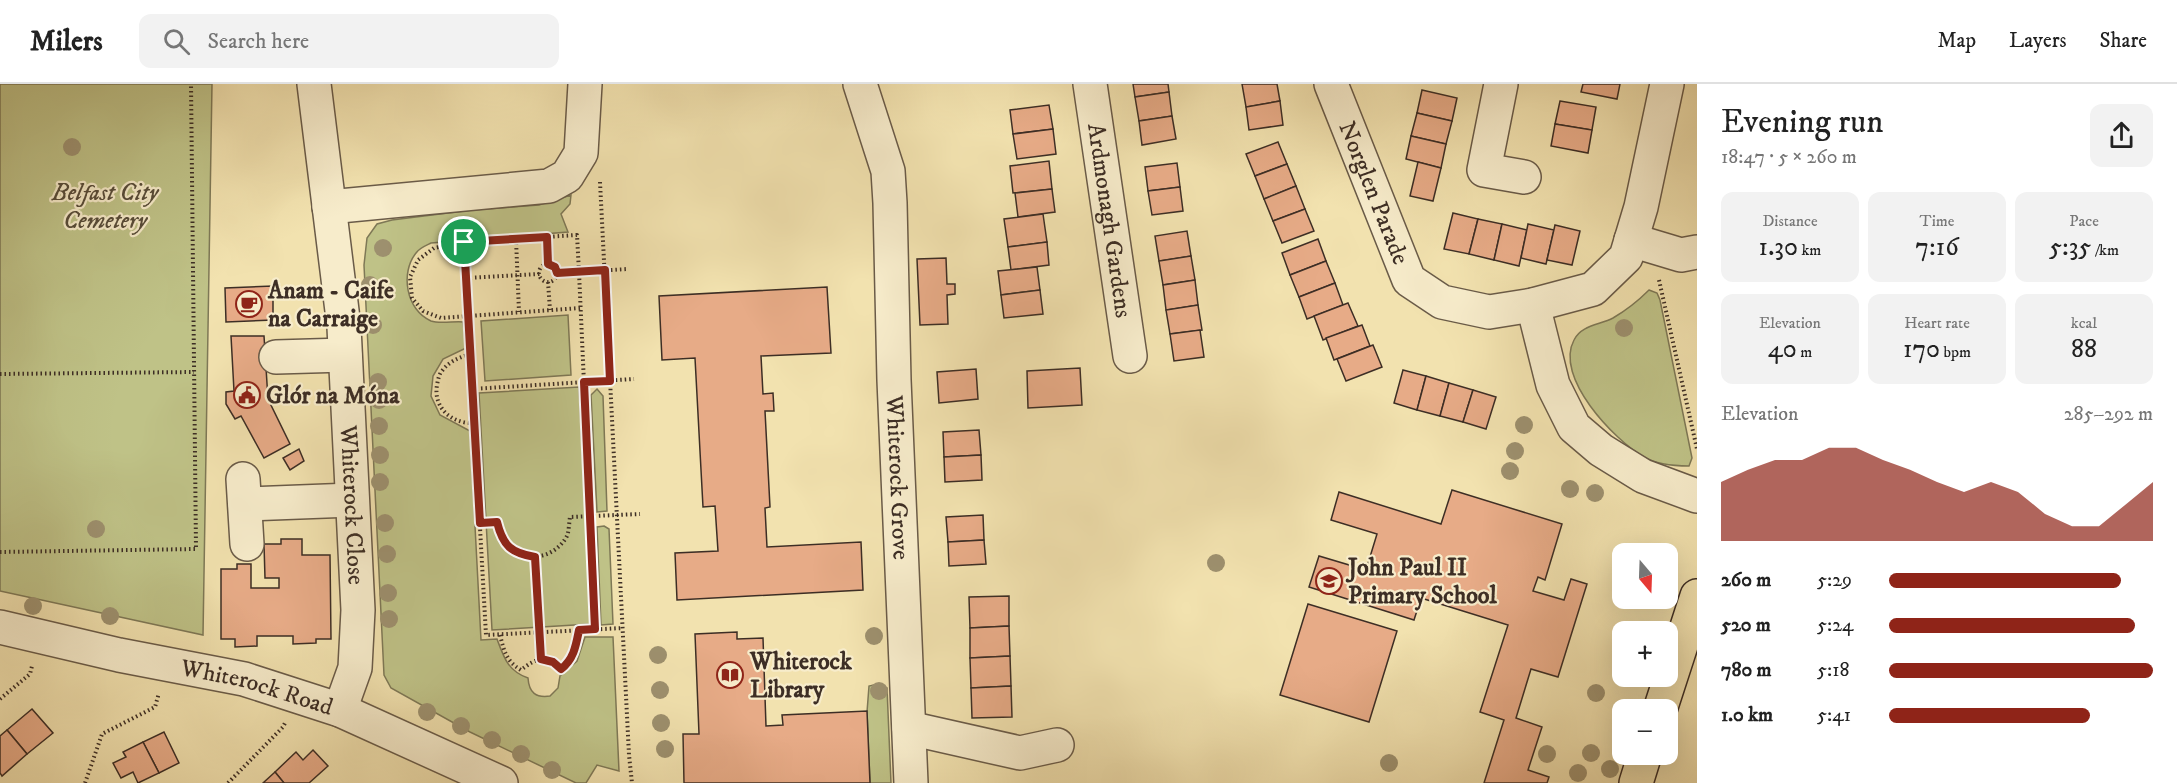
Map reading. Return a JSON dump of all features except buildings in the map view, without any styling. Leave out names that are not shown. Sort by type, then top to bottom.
[{"type":"highway","points":[[1664,699],[1697,596]]},
{"type":"highway","points":[[1636,783],[1642,765]]},
{"type":"street","name":"Whiterock Close","points":[[314,84],[344,327],[358,610],[354,668],[340,710]]},
{"type":"street","points":[[329,207],[549,186],[567,176],[581,153],[585,84]]},
{"type":"street","name":"Whiterock Grove","points":[[860,84],[888,171],[894,380],[911,783]]},
{"type":"street","name":"Ardmonagh Gardens","points":[[1090,84],[1130,356]]},
{"type":"street","points":[[1501,84],[1484,170],[1524,177]]},
{"type":"street","name":"Norglen Parade","points":[[1340,87],[1410,280],[1442,302],[1489,312],[1533,305],[1593,289],[1629,248],[1641,207],[1668,84]]},
{"type":"street","points":[[1629,248],[1681,255],[1697,252]]},
{"type":"street","points":[[1533,305],[1552,385],[1574,428],[1600,450],[1643,476],[1697,496]]},
{"type":"street","points":[[276,357],[345,355]]},
{"type":"street","points":[[247,544],[244,492],[352,500]]},
{"type":"street","name":"Whiterock Road","points":[[0,627],[119,655],[244,679],[340,710],[501,783]]},
{"type":"street","points":[[909,728],[1020,753],[1057,745]]},
{"type":"path","points":[[0,552],[196,549],[191,84]]},
{"type":"path","points":[[581,153],[600,178],[632,783]]},
{"type":"path","points":[[580,308],[441,318],[423,311],[412,298],[410,277],[418,260],[434,248],[464,242],[577,235],[595,629]]},
{"type":"path","points":[[547,237],[548,264]]},
{"type":"path","points":[[516,238],[519,312]]},
{"type":"path","points":[[464,242],[486,635],[623,628]]},
{"type":"path","points":[[1629,248],[1656,266],[1697,449]]},
{"type":"path","points":[[548,264],[555,267],[557,273],[554,280],[548,282],[542,279],[540,274],[541,268],[548,264]]},
{"type":"path","points":[[557,273],[628,269]]},
{"type":"path","points":[[466,278],[540,274]]},
{"type":"path","points":[[548,282],[550,310]]},
{"type":"path","points":[[470,354],[453,360],[440,372],[436,389],[438,404],[450,418],[465,423],[474,423]]},
{"type":"path","points":[[0,374],[194,372]]},
{"type":"path","points":[[472,388],[634,379]]},
{"type":"path","points":[[480,523],[497,522],[500,535],[507,547],[524,555],[535,557],[554,551],[568,535],[570,517],[640,514]]},
{"type":"path","points":[[535,557],[541,659]]},
{"type":"path","points":[[500,635],[504,654],[511,664],[521,670],[532,661],[541,659],[553,662],[561,669],[574,653],[579,630]]},
{"type":"path","points":[[0,699],[30,674]]},
{"type":"path","points":[[85,783],[102,734],[155,706],[158,697]]},
{"type":"path","points":[[228,783],[283,728]]},
{"type":"green space","name":"Belfast City Cemetery","points":[[0,84],[212,84],[203,635],[0,591]]},
{"type":"green space","points":[[571,195],[570,204],[561,214],[568,232],[431,243],[416,253],[411,261],[407,280],[411,300],[423,316],[434,322],[463,322],[466,348],[443,359],[433,376],[431,396],[440,415],[470,431],[481,640],[497,639],[511,668],[528,678],[532,691],[537,695],[550,696],[558,688],[560,676],[577,661],[585,637],[613,637],[619,771],[597,765],[586,783],[576,783],[470,732],[391,688],[384,675],[364,265],[367,238],[377,224],[472,210],[539,205]]},
{"type":"green space","points":[[1649,290],[1657,293],[1660,300],[1692,458],[1689,466],[1654,461],[1632,449],[1603,422],[1590,406],[1572,372],[1570,355],[1577,335],[1586,328],[1618,315]]},
{"type":"green space","points":[[568,315],[571,375],[485,381],[481,321]]},
{"type":"green space","points":[[579,387],[591,624],[492,630],[479,393]]},
{"type":"green space","points":[[597,389],[603,396],[607,511],[597,512],[591,395]]},
{"type":"green space","points":[[604,526],[609,529],[613,624],[601,625],[597,527]]},
{"type":"green space","points":[[878,684],[887,688],[891,783],[870,783],[867,712],[869,686]]},
{"type":"place","name":"Anam - Caife na Carraige","points":[[249,304]]},
{"type":"place","name":"Glór na Móna","points":[[247,395]]},
{"type":"place","name":"John Paul II Primary School","points":[[1329,581]]},
{"type":"place","name":"Whiterock Library","points":[[730,675]]},
{"type":"route","points":[[547,237],[548,264],[555,267],[557,273],[605,270],[610,381],[584,382],[595,629],[579,630],[574,653],[561,669],[553,662],[541,659],[535,557],[524,555],[507,547],[500,535],[497,522],[480,523],[464,242],[547,237]]}]
